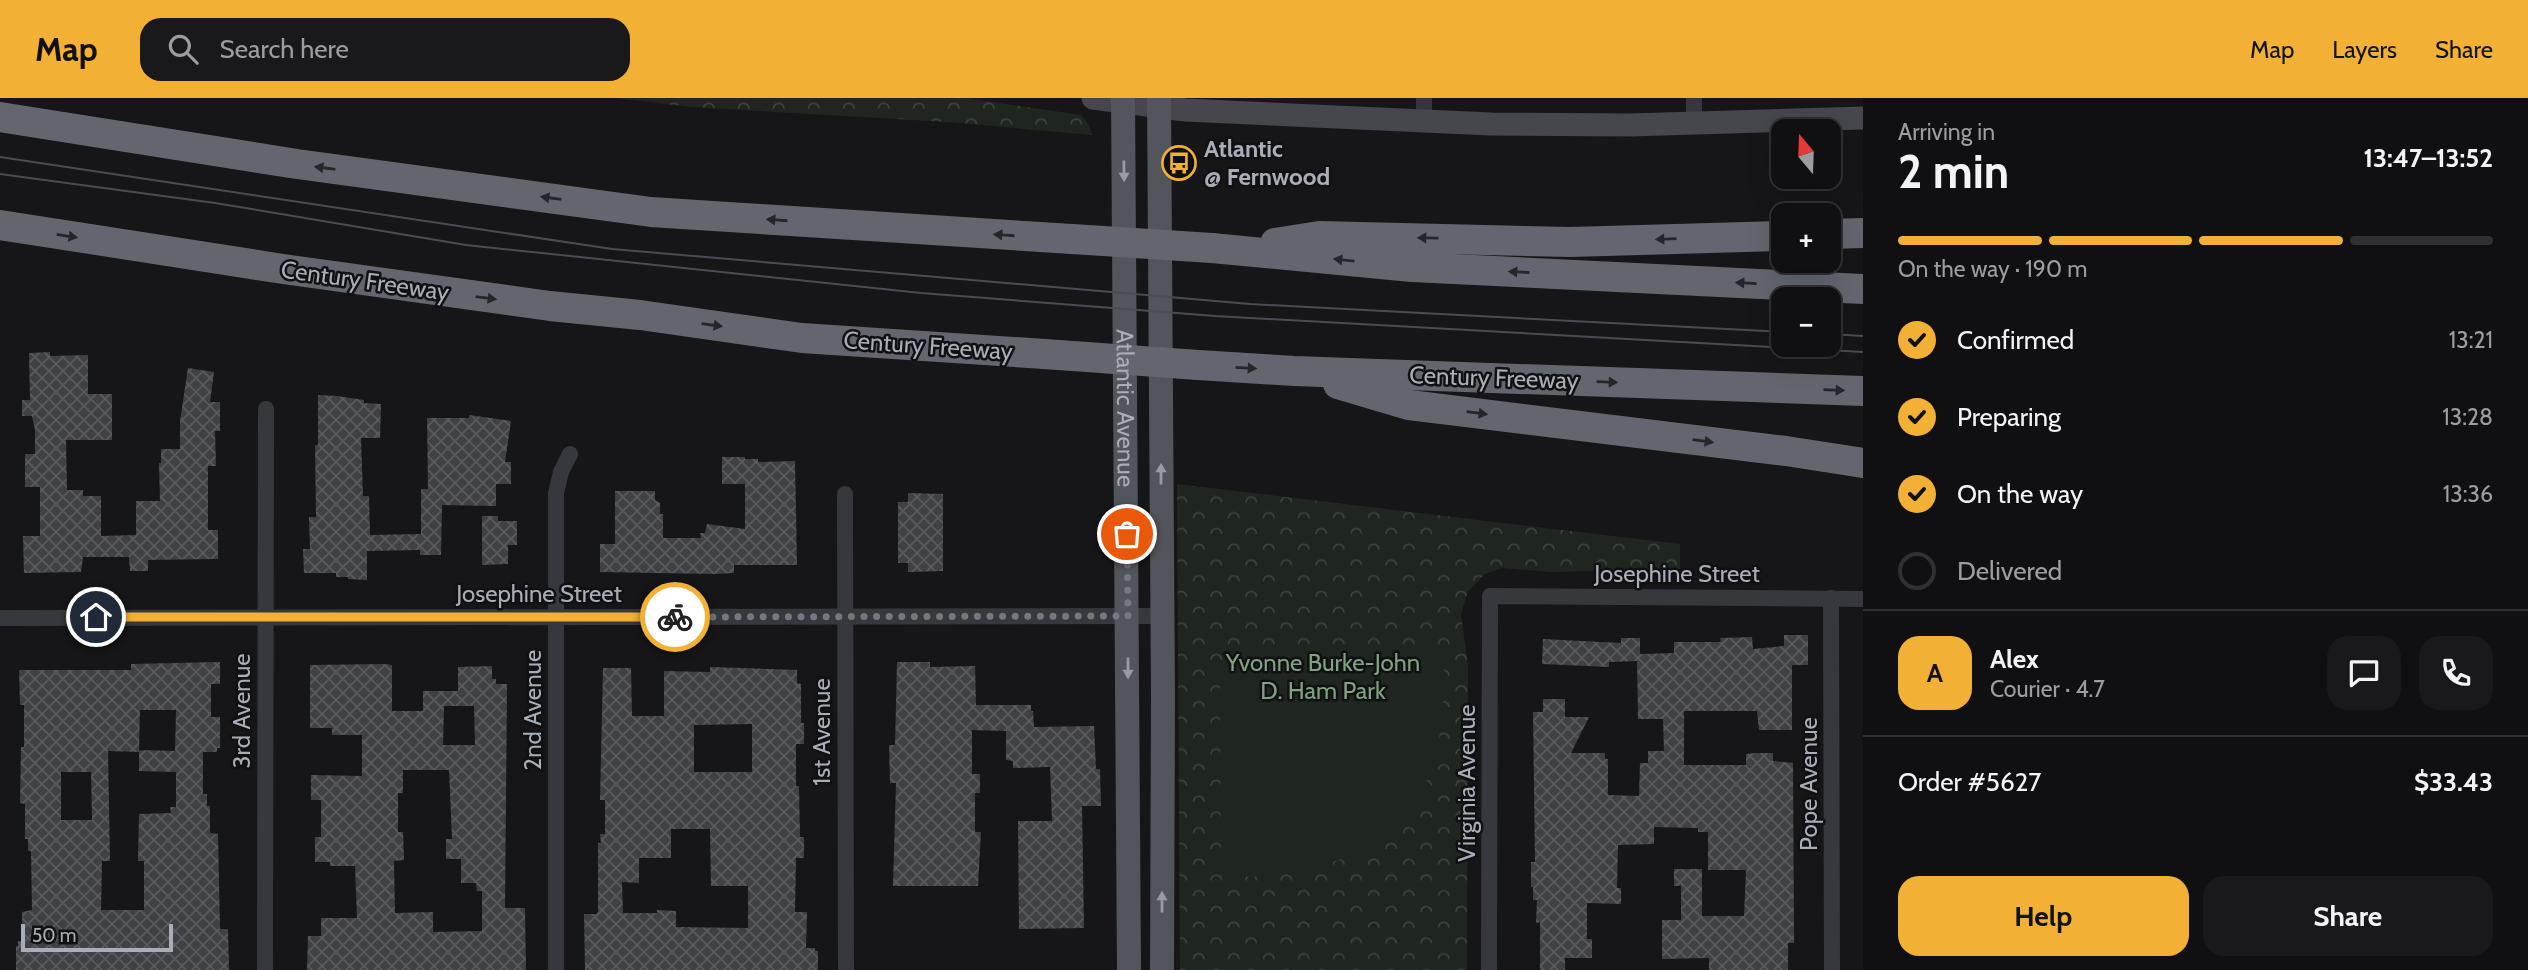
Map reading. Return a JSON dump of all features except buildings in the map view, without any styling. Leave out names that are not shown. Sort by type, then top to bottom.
[{"type":"highway","points":[[0,117],[297,164],[651,212],[1224,249],[1412,267],[1863,289]]},
{"type":"highway","name":"Century Freeway","points":[[0,225],[447,293],[640,315],[802,338],[1294,371],[1863,391]]},
{"type":"highway","points":[[1841,234],[1863,233]]},
{"type":"highway","points":[[1224,249],[1319,236],[1570,242],[1771,236]]},
{"type":"highway","points":[[1294,371],[1409,405],[1786,451],[1863,463]]},
{"type":"highway","points":[[1786,451],[1863,457]]},
{"type":"main road","name":"Atlantic Avenue","points":[[1123,100],[1129,970]]},
{"type":"main road","name":"Atlantic Avenue","points":[[1159,103],[1162,970]]},
{"type":"street","points":[[1093,98],[1424,121],[1559,125],[1863,118]]},
{"type":"street","points":[[1424,98],[1424,121]]},
{"type":"street","points":[[1694,98],[1694,122]]},
{"type":"street","name":"3rd Avenue","points":[[265,970],[266,409]]},
{"type":"street","name":"2nd Avenue","points":[[555,970],[556,493],[561,472],[570,454]]},
{"type":"street","name":"1st Avenue","points":[[845,494],[846,970]]},
{"type":"street","name":"Josephine Street","points":[[1490,596],[1863,599]]},
{"type":"street","name":"Virginia Avenue","points":[[1489,970],[1490,596]]},
{"type":"street","name":"Pope Avenue","points":[[1831,598],[1832,970]]},
{"type":"street","name":"Josephine Street","points":[[0,618],[1162,616]]},
{"type":"green space","points":[[616,98],[966,98],[1081,115],[1089,125],[1092,135],[948,122],[691,107]]},
{"type":"green space","name":"Yvonne Burke-John D. Ham Park","points":[[1177,484],[1680,544],[1680,569],[1551,572],[1502,568],[1485,574],[1468,591],[1461,614],[1468,666],[1467,970],[1180,970]]},
{"type":"green space","points":[[1250,646],[1444,646],[1440,732],[1432,766],[1415,802],[1401,819],[1365,847],[1345,857],[1302,871],[1265,876],[1221,876],[1220,675]]},
{"type":"tram line","points":[[0,157],[612,249],[1250,304],[1771,331]]},
{"type":"tram line","points":[[0,174],[215,203],[466,245],[921,293],[1215,316],[1863,352]]},
{"type":"tram line","points":[[1841,335],[1863,336]]},
{"type":"way so far","points":[[675,617],[1128,616],[1127,534]]},
{"type":"place","name":"Atlantic @ Fernwood","points":[[1179,163]]},
{"type":"route","points":[[96,617],[675,617]]}]
